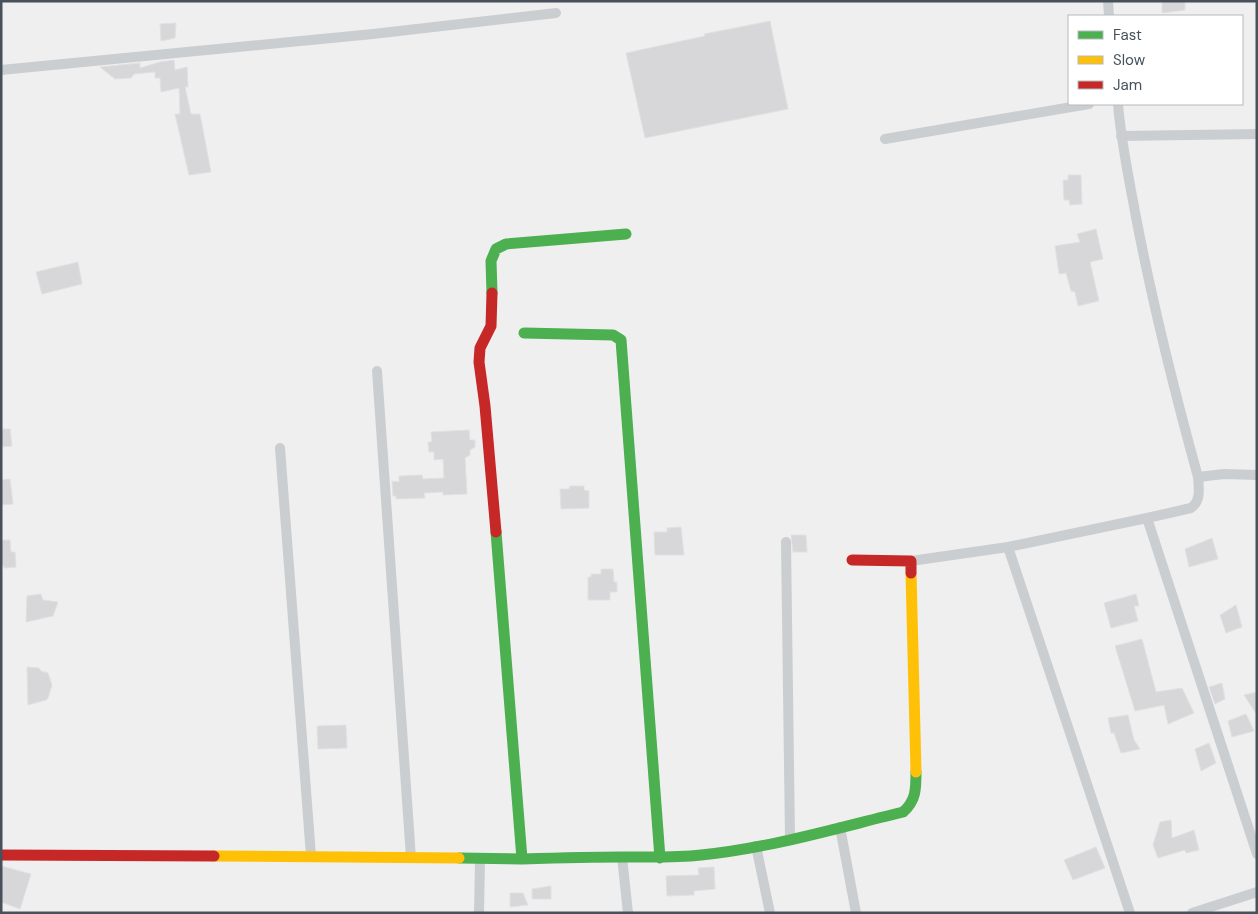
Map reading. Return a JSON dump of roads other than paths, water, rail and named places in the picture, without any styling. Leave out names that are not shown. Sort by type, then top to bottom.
[{"type":"street","points":[[1108,1],[1109,15]]},
{"type":"street","points":[[1,70],[373,34],[556,13]]},
{"type":"street","points":[[885,139],[1083,105]]},
{"type":"street","points":[[852,560],[911,561],[1008,547],[1147,518],[1191,508],[1195,505],[1199,498],[1198,477],[1170,377],[1154,308],[1121,136],[1118,105]]},
{"type":"street","points":[[1121,136],[1257,134]]},
{"type":"street","points":[[522,859],[503,610],[485,406],[479,362],[480,348],[491,326],[492,318],[491,261],[496,249],[506,244],[626,234]]},
{"type":"street","points":[[524,333],[613,335],[621,340],[660,858]]},
{"type":"street","points":[[377,371],[411,858]]},
{"type":"street","points":[[280,448],[311,856]]},
{"type":"street","points":[[1198,477],[1224,474],[1257,475]]},
{"type":"street","points":[[1147,518],[1257,854]]},
{"type":"street","points":[[786,542],[790,839]]},
{"type":"street","points":[[1008,547],[1130,913]]},
{"type":"street","points":[[1,855],[311,856],[480,860],[660,858],[701,855],[756,846],[903,812],[910,806],[916,793],[911,561]]},
{"type":"street","points":[[840,827],[856,913]]},
{"type":"street","points":[[756,846],[770,913]]},
{"type":"street","points":[[622,857],[628,913]]},
{"type":"street","points":[[478,913],[480,860]]},
{"type":"street","points":[[1192,913],[1257,892]]}]
